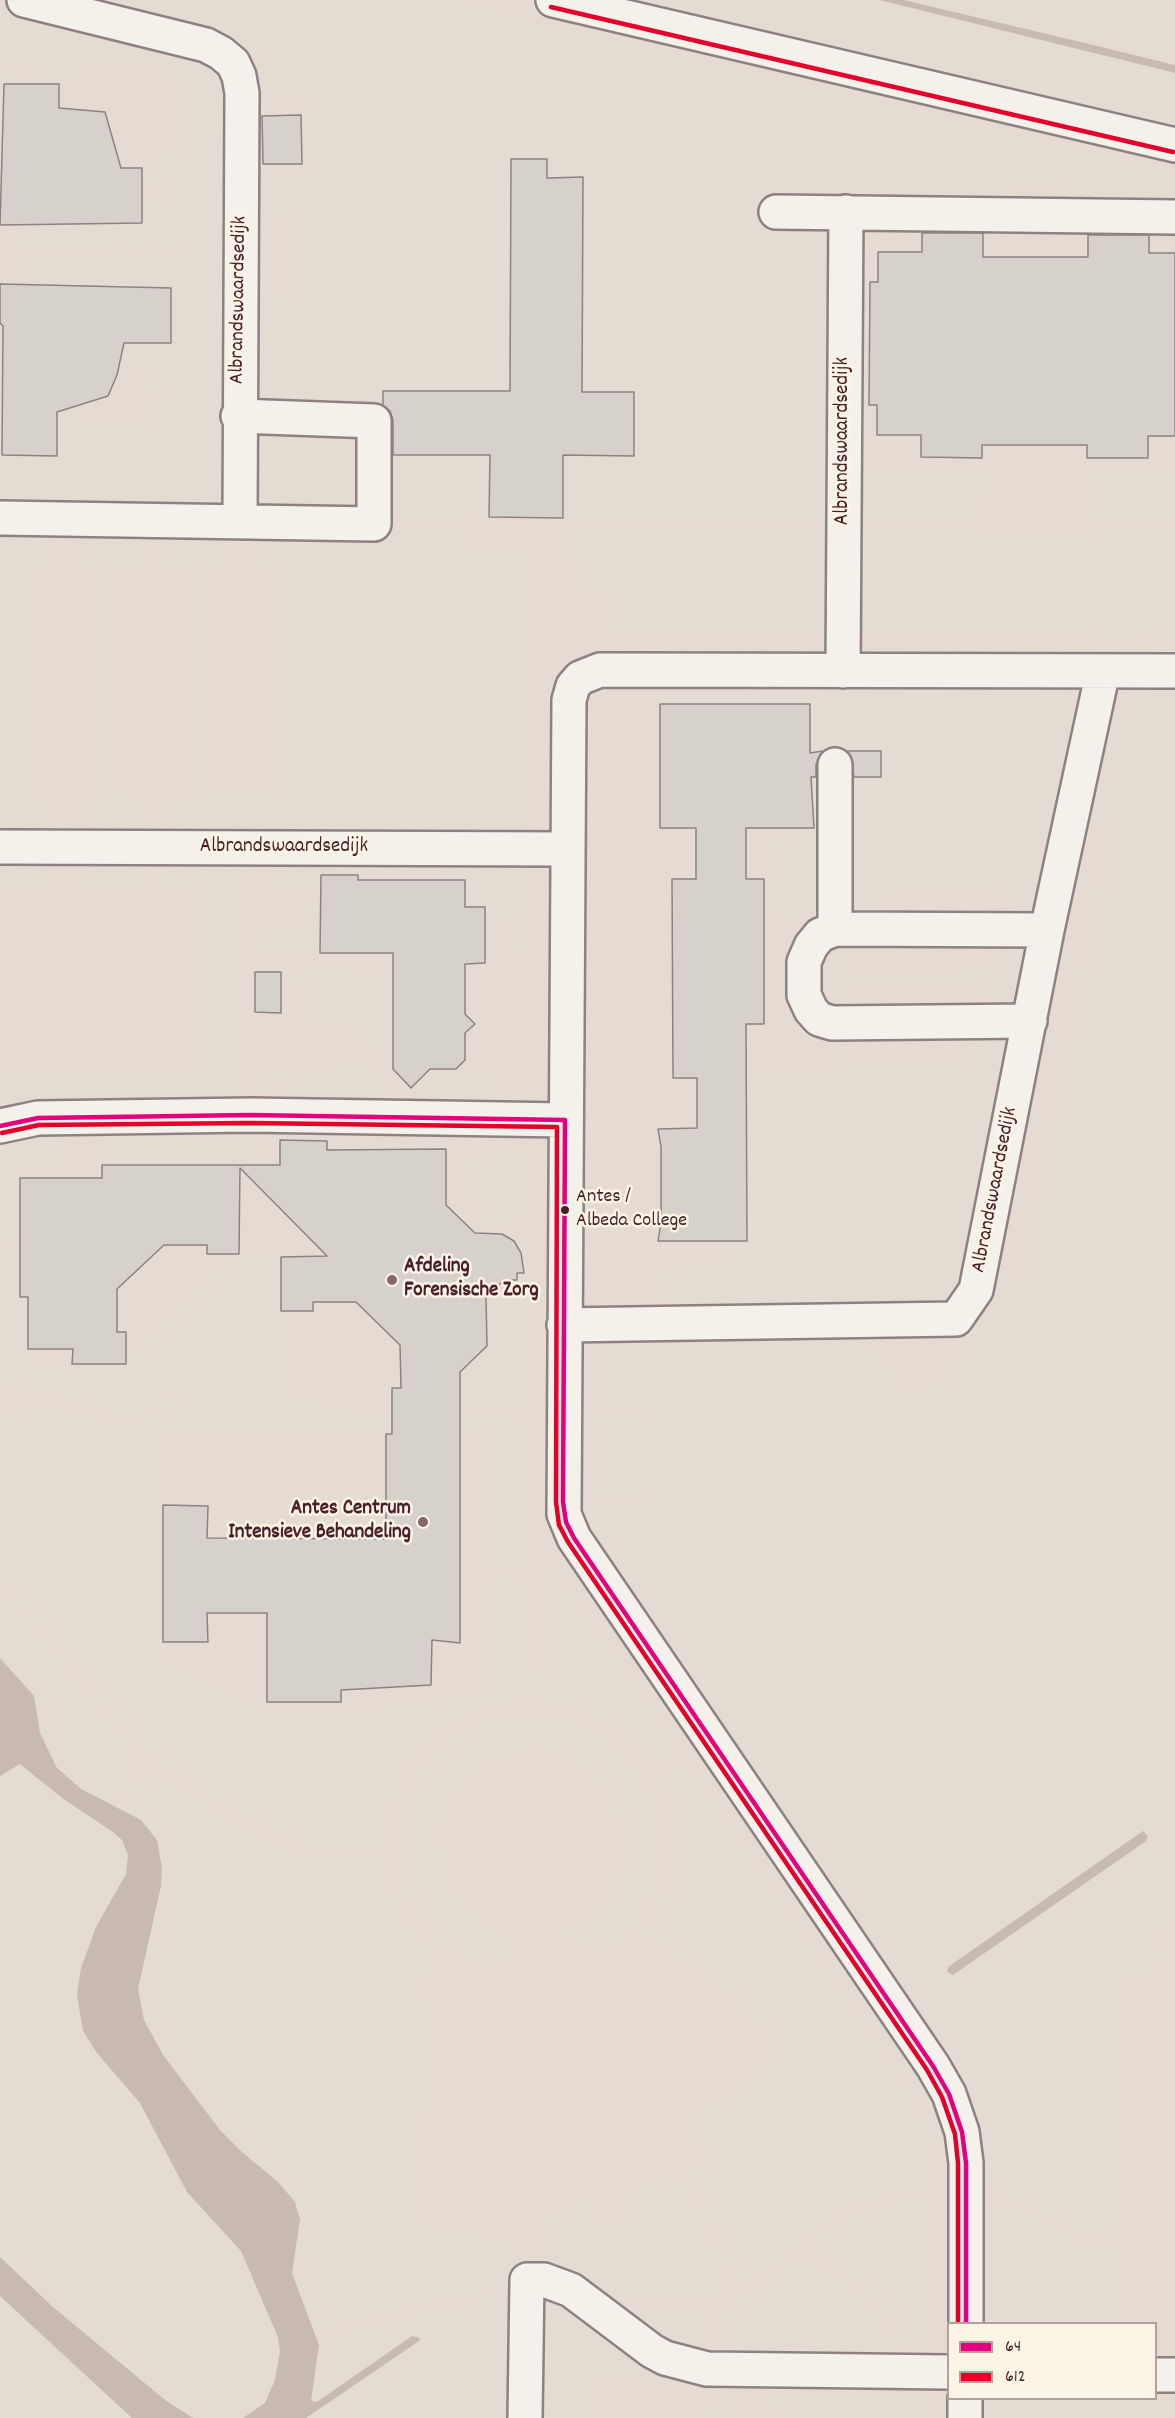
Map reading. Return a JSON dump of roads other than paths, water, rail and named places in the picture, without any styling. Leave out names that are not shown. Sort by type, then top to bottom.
[{"type":"street","name":"Albrandswaardsedijk","points":[[24,0],[206,45],[233,63],[242,93],[238,417],[240,520]]},
{"type":"street","points":[[553,0],[1175,145]]},
{"type":"street","points":[[776,212],[1175,217]]},
{"type":"street","name":"Albrandswaardsedijk","points":[[843,671],[846,212]]},
{"type":"street","points":[[0,518],[240,520],[374,524],[374,421],[238,417]]},
{"type":"street","points":[[966,2322],[966,2163],[962,2132],[949,2094],[933,2066],[574,1538],[566,1522],[563,1502],[569,700],[573,686],[580,678],[600,670],[1175,671]]},
{"type":"street","name":"Albrandswaardsedijk","points":[[564,1325],[956,1319],[976,1290],[1047,930],[1103,671]]},
{"type":"street","points":[[835,765],[835,929]]},
{"type":"street","name":"Albrandswaardsedijk","points":[[0,847],[567,849]]},
{"type":"street","points":[[1030,1021],[832,1023],[819,1019],[811,1010],[804,995],[804,962],[811,946],[820,935],[835,929],[1047,930]]},
{"type":"street","points":[[0,1126],[38,1118],[166,1116],[565,1119]]},
{"type":"street","points":[[525,2418],[527,2280],[544,2280],[571,2290],[652,2351],[665,2358],[707,2369],[947,2372]]},
{"type":"street","points":[[1157,2375],[1175,2375]]},
{"type":"street","points":[[965,2400],[965,2418]]},
{"type":"place","name":"Antes / Albeda College","points":[[565,1210]]},
{"type":"place","name":"Afdeling Forensische Zorg","points":[[392,1280]]},
{"type":"place","name":"Antes Centrum Intensieve Behandeling","points":[[423,1522]]}]
